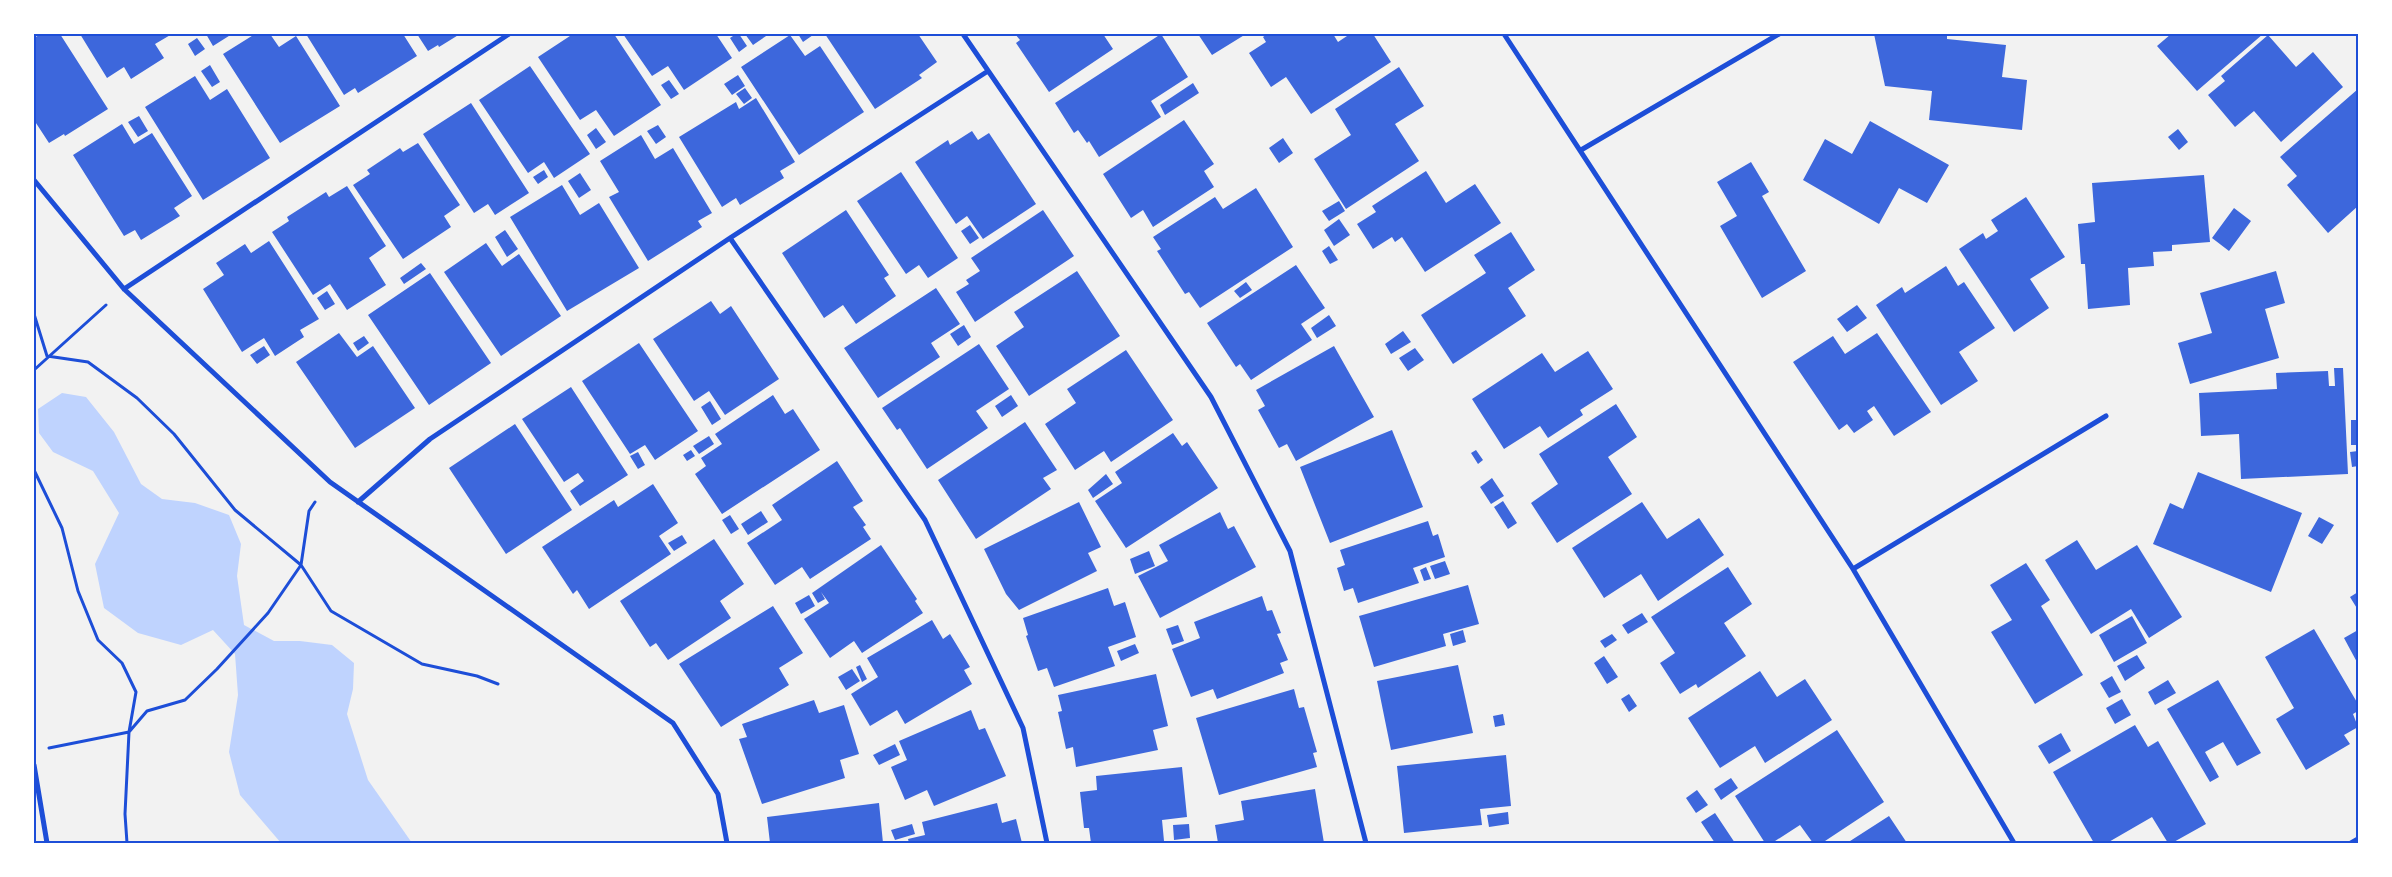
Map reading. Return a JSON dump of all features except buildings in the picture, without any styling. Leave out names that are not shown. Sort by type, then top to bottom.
[{"type":"street","points":[[124,290],[509,34]]},
{"type":"street","points":[[963,34],[1211,398],[1290,551],[1366,843]]},
{"type":"street","points":[[1504,34],[1853,569],[2014,843]]},
{"type":"street","points":[[1581,150],[1779,34]]},
{"type":"street","points":[[358,502],[430,439],[730,238],[988,71]]},
{"type":"street","points":[[34,180],[124,290],[330,482],[673,724],[718,794],[727,843]]},
{"type":"street","points":[[730,238],[925,520],[1023,728],[1047,843]]},
{"type":"street","points":[[1853,569],[2106,416]]},
{"type":"street","points":[[34,765],[47,843]]},
{"type":"street","points":[[2351,843],[2358,839]]},
{"type":"path","points":[[34,370],[47,356],[124,290]]},
{"type":"path","points":[[34,314],[47,356]]},
{"type":"path","points":[[47,356],[88,362],[137,398],[174,434],[235,510],[301,565],[331,611],[422,664],[477,676],[498,684]]},
{"type":"path","points":[[34,470],[62,528],[78,591],[98,640],[122,663],[136,692],[129,732],[125,814],[127,843]]},
{"type":"path","points":[[43,750],[129,732],[147,711],[185,700],[217,669],[268,613],[301,565],[309,511],[330,482]]},
{"type":"water","points":[[62,393],[86,397],[114,432],[141,484],[162,499],[195,503],[229,515],[241,544],[237,576],[244,625],[274,641],[300,641],[332,645],[354,663],[353,689],[347,714],[368,780],[412,843],[281,843],[240,795],[229,752],[238,695],[235,654],[213,630],[181,645],[138,633],[104,608],[95,564],[119,513],[93,471],[53,452],[39,433],[38,409]]}]
